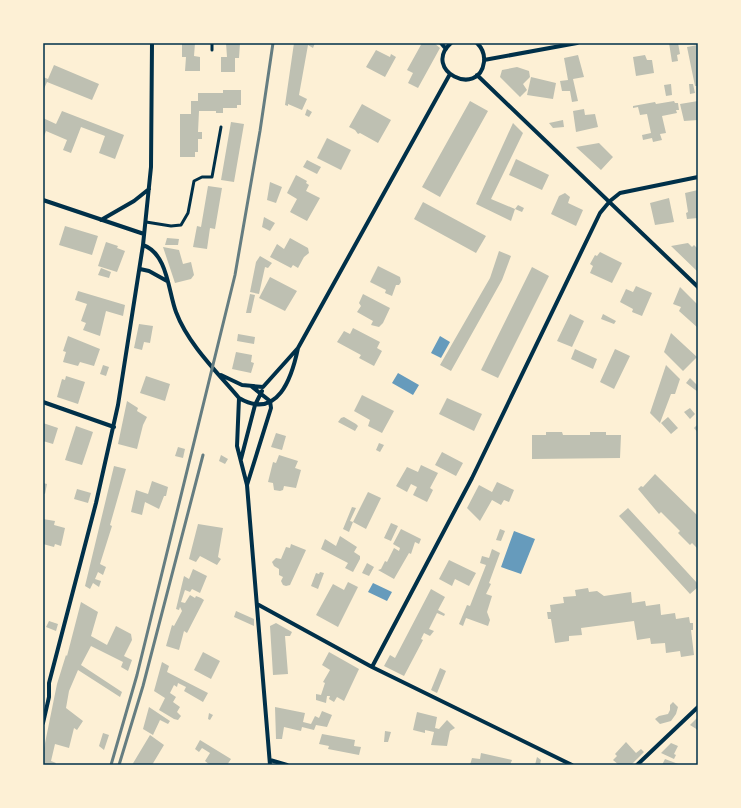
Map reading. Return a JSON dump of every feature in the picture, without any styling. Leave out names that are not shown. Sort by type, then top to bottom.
[{"type":"street","points":[[43,723],[49,696],[49,683],[114,428],[140,269],[151,167],[152,43]]},
{"type":"street","points":[[441,43],[446,48]]},
{"type":"street","points":[[451,43],[446,48],[443,62],[454,78],[466,80],[478,75],[481,71],[484,60],[479,44]]},
{"type":"street","points":[[484,60],[577,43]]},
{"type":"street","points":[[240,461],[255,405],[263,387],[298,348],[450,74]]},
{"type":"street","points":[[478,75],[698,287]]},
{"type":"street","points":[[372,667],[472,478],[600,213],[610,201],[620,193],[698,177]]},
{"type":"street","points":[[101,220],[134,201],[149,189]]},
{"type":"street","points":[[43,200],[144,234]]},
{"type":"street","points":[[143,245],[149,247],[161,262],[176,312],[184,328],[239,398],[255,405],[270,401],[284,392],[292,374],[298,348]]},
{"type":"street","points":[[140,269],[149,271],[167,281]]},
{"type":"street","points":[[219,374],[242,385],[263,387]]},
{"type":"street","points":[[247,485],[271,408],[270,401],[251,386]]},
{"type":"street","points":[[239,398],[237,446],[247,485],[270,763],[287,765]]},
{"type":"street","points":[[43,402],[114,428]]},
{"type":"street","points":[[257,604],[372,667],[572,765]]},
{"type":"street","points":[[43,680],[49,683]]},
{"type":"street","points":[[637,765],[698,707]]},
{"type":"lane","points":[[212,43],[212,50]]},
{"type":"lane","points":[[146,222],[171,226],[181,225],[188,213],[194,181],[202,177],[212,177],[221,127]]},
{"type":"water","points":[[440,336],[450,342],[441,358],[431,353]]},
{"type":"water","points":[[398,373],[419,385],[413,395],[392,383]]},
{"type":"water","points":[[514,531],[535,539],[521,574],[501,567]]},
{"type":"water","points":[[373,583],[392,592],[387,601],[368,592]]},
{"type":"building","points":[[182,43],[195,43],[194,56],[200,57],[200,71],[185,71],[186,57],[182,57]]},
{"type":"building","points":[[226,43],[240,43],[239,58],[235,58],[235,72],[221,72],[221,57],[227,57]]},
{"type":"building","points":[[294,43],[315,43],[313,48],[308,45],[299,95],[307,99],[302,110],[288,104],[288,106],[285,105]]},
{"type":"building","points":[[422,43],[434,43],[440,48],[418,88],[408,83],[413,73],[407,70]]},
{"type":"building","points":[[669,43],[678,43],[680,54],[677,55],[678,61],[672,62]]},
{"type":"building","points":[[698,45],[698,86],[695,86],[687,47]]},
{"type":"building","points":[[376,50],[390,57],[391,54],[396,57],[385,77],[366,67]]},
{"type":"building","points":[[578,55],[584,77],[573,79],[578,101],[572,102],[570,91],[562,91],[560,81],[568,80],[564,58]]},
{"type":"building","points":[[645,55],[647,60],[652,60],[654,73],[636,76],[633,57]]},
{"type":"building","points":[[54,65],[99,84],[92,100],[47,82],[43,91],[43,77],[48,79]]},
{"type":"building","points":[[517,67],[529,71],[530,77],[523,84],[527,90],[520,97],[500,77],[502,70]]},
{"type":"building","points":[[531,77],[556,83],[553,99],[527,95]]},
{"type":"building","points":[[671,84],[672,95],[666,96],[664,85]]},
{"type":"building","points":[[689,84],[693,84],[695,93],[690,94]]},
{"type":"building","points":[[223,90],[241,90],[241,105],[237,105],[237,108],[223,108],[223,113],[216,113],[216,111],[199,111],[198,132],[202,132],[202,139],[198,139],[198,152],[195,152],[195,157],[180,157],[180,114],[191,114],[191,101],[198,101],[198,93],[223,93]]},
{"type":"building","points":[[470,101],[488,111],[440,197],[422,187]]},
{"type":"building","points":[[674,101],[675,103],[678,103],[679,110],[676,110],[677,113],[662,116],[666,133],[660,134],[662,140],[653,142],[652,138],[643,140],[642,135],[651,133],[647,114],[640,115],[638,107],[633,108],[633,106],[655,102],[656,104]]},
{"type":"building","points":[[698,101],[698,120],[684,121],[680,104]]},
{"type":"building","points":[[362,104],[391,120],[378,143],[360,133],[358,134],[355,130],[349,127]]},
{"type":"building","points":[[307,109],[312,112],[309,117],[305,115]]},
{"type":"building","points":[[584,109],[585,115],[595,114],[598,127],[576,132],[573,111]]},
{"type":"building","points":[[62,111],[124,135],[115,159],[99,153],[105,136],[81,127],[71,153],[63,150],[67,140],[46,131],[43,139],[43,118],[56,124]]},
{"type":"building","points":[[563,120],[564,127],[553,128],[549,123]]},
{"type":"building","points":[[231,122],[244,124],[234,182],[221,180]]},
{"type":"building","points":[[513,123],[523,133],[491,199],[515,209],[511,221],[476,204]]},
{"type":"building","points":[[327,138],[351,150],[341,170],[317,158]]},
{"type":"building","points":[[599,143],[613,157],[601,170],[576,147]]},
{"type":"building","points":[[516,159],[549,175],[542,190],[509,175]]},
{"type":"building","points":[[307,160],[321,167],[317,174],[303,167]]},
{"type":"building","points":[[296,175],[307,181],[306,183],[309,185],[306,191],[320,198],[307,221],[290,212],[297,199],[287,193]]},
{"type":"building","points":[[270,182],[282,187],[276,203],[267,200]]},
{"type":"building","points":[[208,186],[222,188],[215,229],[210,228],[207,249],[193,247],[197,226],[201,227]]},
{"type":"building","points":[[698,190],[698,218],[687,219],[686,213],[688,212],[685,193]]},
{"type":"building","points":[[565,193],[570,197],[568,203],[583,210],[576,226],[551,214],[559,196]]},
{"type":"building","points":[[669,198],[674,222],[655,225],[650,203]]},
{"type":"building","points":[[423,202],[486,236],[476,253],[414,219]]},
{"type":"building","points":[[518,205],[524,208],[522,212],[515,209]]},
{"type":"building","points":[[264,217],[275,223],[270,231],[262,227]]},
{"type":"building","points":[[65,226],[98,236],[92,255],[59,245]]},
{"type":"building","points":[[167,238],[179,239],[178,245],[165,245]]},
{"type":"building","points":[[290,238],[308,248],[309,253],[304,257],[298,268],[293,265],[291,268],[270,257],[277,244],[284,249]]},
{"type":"building","points":[[106,242],[118,246],[117,248],[125,251],[117,272],[98,266]]},
{"type":"building","points":[[688,243],[692,247],[694,245],[698,249],[698,272],[671,246]]},
{"type":"building","points":[[163,247],[179,250],[183,264],[191,262],[194,275],[191,279],[175,283]]},
{"type":"building","points":[[499,251],[511,256],[502,280],[451,371],[440,365],[490,278]]},
{"type":"building","points":[[600,252],[622,263],[612,283],[590,273],[593,266],[590,264],[595,255],[597,256]]},
{"type":"building","points":[[260,256],[272,263],[268,268],[265,267],[259,294],[250,292],[256,262]]},
{"type":"building","points":[[378,266],[400,277],[401,282],[399,285],[396,285],[392,296],[385,293],[386,290],[370,282]]},
{"type":"building","points":[[532,267],[549,276],[498,378],[481,370]]},
{"type":"building","points":[[101,268],[111,272],[109,278],[98,275]]},
{"type":"building","points":[[270,277],[297,291],[285,311],[259,298]]},
{"type":"building","points":[[636,286],[652,293],[642,316],[632,312],[633,309],[620,302],[626,289],[633,292]]},
{"type":"building","points":[[680,287],[698,305],[698,328],[679,311],[681,307],[673,304]]},
{"type":"building","points":[[78,291],[125,305],[123,316],[106,311],[100,336],[83,330],[86,323],[81,321],[87,304],[75,300]]},
{"type":"building","points":[[250,294],[255,295],[251,313],[246,313]]},
{"type":"building","points":[[363,294],[390,308],[383,323],[379,327],[371,325],[373,321],[357,312],[361,306],[359,303]]},
{"type":"building","points":[[570,314],[584,321],[572,347],[557,341]]},
{"type":"building","points":[[603,314],[616,321],[614,324],[601,319]]},
{"type":"building","points":[[139,324],[153,326],[150,343],[144,342],[142,350],[134,348]]},
{"type":"building","points":[[353,328],[380,342],[377,348],[382,351],[374,366],[359,358],[361,355],[337,342],[344,331],[350,334]]},
{"type":"building","points":[[671,333],[697,357],[683,371],[664,352]]},
{"type":"building","points":[[238,334],[255,337],[254,344],[237,341]]},
{"type":"building","points":[[68,336],[100,349],[94,366],[80,362],[78,366],[63,362],[66,352],[63,351]]},
{"type":"building","points":[[575,349],[597,359],[593,369],[571,359]]},
{"type":"building","points":[[615,349],[630,356],[614,389],[600,382]]},
{"type":"building","points":[[236,352],[252,355],[251,362],[254,363],[251,373],[232,369]]},
{"type":"building","points":[[103,365],[109,367],[106,376],[100,374]]},
{"type":"building","points":[[666,365],[680,379],[675,394],[671,394],[660,423],[650,413]]},
{"type":"building","points":[[66,376],[85,382],[78,404],[57,397],[62,379],[65,380]]},
{"type":"building","points":[[146,376],[170,384],[165,401],[140,393]]},
{"type":"building","points":[[690,378],[698,386],[698,392],[686,383]]},
{"type":"building","points":[[362,395],[394,411],[382,433],[368,426],[370,420],[354,411]]},
{"type":"building","points":[[447,398],[482,414],[474,431],[439,414]]},
{"type":"building","points":[[127,401],[138,408],[137,411],[147,417],[143,425],[137,449],[118,444]]},
{"type":"building","points":[[690,408],[695,414],[690,419],[684,412]]},
{"type":"building","points":[[344,417],[358,426],[355,431],[338,422]]},
{"type":"building","points":[[668,417],[678,428],[671,434],[661,423]]},
{"type":"building","points":[[43,423],[58,428],[53,444],[43,441]]},
{"type":"building","points":[[698,424],[698,433],[694,428]]},
{"type":"building","points":[[76,426],[93,432],[82,465],[65,460]]},
{"type":"building","points":[[546,432],[562,432],[563,435],[590,435],[590,432],[606,432],[606,435],[621,435],[620,458],[532,459],[532,435],[546,435]]},
{"type":"building","points":[[276,433],[286,436],[282,450],[271,447]]},
{"type":"building","points":[[379,443],[384,445],[380,452],[376,450]]},
{"type":"building","points":[[178,447],[185,449],[183,458],[175,456]]},
{"type":"building","points":[[442,452],[463,463],[456,476],[435,465]]},
{"type":"building","points":[[221,455],[228,459],[225,464],[219,461]]},
{"type":"building","points":[[279,455],[298,461],[295,468],[301,470],[296,488],[284,486],[283,490],[274,490],[273,483],[268,482],[273,462],[276,463]]},
{"type":"building","points":[[421,465],[438,473],[430,488],[433,490],[427,502],[413,495],[417,487],[411,484],[407,492],[396,486],[407,467],[418,472]]},
{"type":"building","points":[[114,466],[126,469],[110,525],[112,526],[100,564],[106,567],[103,575],[98,572],[95,579],[101,581],[99,587],[93,583],[90,589],[85,586]]},
{"type":"building","points":[[655,474],[698,516],[698,549],[692,543],[690,545],[678,533],[680,531],[661,512],[659,514],[638,489],[641,486],[643,487]]},
{"type":"building","points":[[152,481],[168,487],[166,496],[164,496],[159,509],[145,502],[142,515],[131,512],[136,490],[148,494]]},
{"type":"building","points":[[497,482],[514,490],[509,502],[504,500],[501,505],[492,500],[480,521],[467,508],[479,485],[492,492]]},
{"type":"building","points":[[43,483],[47,484],[45,494],[43,493]]},
{"type":"building","points":[[77,489],[91,493],[88,503],[74,499]]},
{"type":"building","points":[[368,492],[381,498],[366,529],[353,522]]},
{"type":"building","points":[[352,507],[356,508],[350,521],[353,522],[349,532],[343,529]]},
{"type":"building","points":[[628,508],[698,584],[698,587],[690,594],[619,516]]},
{"type":"building","points":[[43,519],[55,521],[54,525],[65,528],[61,546],[55,544],[54,547],[43,544]]},
{"type":"building","points":[[391,523],[398,526],[391,541],[384,538]]},
{"type":"building","points":[[198,524],[223,528],[218,557],[221,559],[217,565],[200,556],[196,562],[189,559]]},
{"type":"building","points":[[401,529],[421,539],[419,544],[415,542],[411,554],[409,553],[394,579],[378,570],[381,569],[385,561],[387,562],[394,548],[399,551],[400,548],[393,544]]},
{"type":"building","points":[[500,529],[505,531],[501,541],[496,540]]},
{"type":"building","points":[[340,536],[357,547],[354,552],[360,556],[360,559],[353,572],[345,568],[348,563],[321,549],[325,539],[336,546]]},
{"type":"building","points":[[291,544],[306,550],[290,585],[286,586],[283,585],[281,581],[283,577],[279,575],[279,569],[274,566],[272,562],[276,558],[281,559],[286,547],[290,548]]},
{"type":"building","points":[[492,549],[500,553],[489,583],[491,584],[486,594],[492,596],[487,612],[490,620],[488,626],[466,618],[463,626],[459,624],[467,605],[470,606],[486,565],[480,563],[482,556],[489,558]]},
{"type":"building","points":[[449,560],[476,573],[469,586],[455,579],[452,586],[439,579]]},
{"type":"building","points":[[367,563],[374,567],[369,576],[362,573]]},
{"type":"building","points":[[193,569],[207,576],[200,593],[192,589],[190,592],[185,590],[181,602],[185,603],[190,595],[204,600],[187,633],[184,631],[179,650],[166,646],[172,625],[174,626],[182,611],[180,607],[179,610],[176,609],[184,576],[189,579]]},
{"type":"building","points":[[320,572],[324,573],[318,589],[311,586],[316,573],[319,574]]},
{"type":"building","points":[[348,582],[358,587],[338,627],[316,615],[333,584],[344,590]]},
{"type":"building","points":[[588,588],[589,592],[597,591],[604,596],[631,592],[632,603],[645,601],[646,606],[660,604],[661,615],[675,613],[676,619],[689,617],[690,623],[693,623],[693,630],[691,630],[694,655],[681,657],[680,651],[666,653],[665,643],[651,644],[650,638],[637,640],[634,621],[581,628],[582,635],[569,636],[569,641],[555,643],[551,619],[548,619],[547,612],[551,612],[550,605],[564,603],[563,597],[576,596],[575,590]]},
{"type":"building","points":[[431,589],[445,597],[438,610],[445,614],[444,616],[437,613],[429,629],[434,631],[430,636],[424,633],[421,639],[423,640],[404,676],[384,666],[390,655],[395,658]]},
{"type":"building","points":[[81,602],[98,612],[91,636],[107,645],[116,626],[131,634],[132,640],[124,656],[132,660],[128,671],[121,667],[123,662],[91,646],[81,665],[122,692],[120,697],[78,670],[69,691],[66,708],[83,721],[77,730],[74,728],[69,748],[55,744],[51,761],[56,763],[55,765],[43,765],[43,753],[57,684],[66,655],[67,656]]},
{"type":"building","points":[[236,611],[254,619],[254,626],[234,617]]},
{"type":"building","points":[[49,621],[58,624],[56,631],[46,627]]},
{"type":"building","points":[[276,623],[292,632],[290,636],[285,636],[288,674],[273,675],[270,626]]},
{"type":"building","points":[[203,652],[220,661],[211,679],[194,670]]},
{"type":"building","points":[[329,652],[359,669],[344,701],[337,697],[334,702],[329,699],[330,696],[327,696],[326,703],[316,700],[316,694],[321,695],[325,683],[323,682],[330,670],[322,665]]},
{"type":"building","points":[[162,662],[169,666],[167,672],[208,693],[203,702],[184,691],[186,687],[178,683],[177,687],[174,685],[170,693],[176,697],[173,702],[180,707],[177,712],[181,716],[178,720],[159,710],[165,698],[154,691]]},
{"type":"building","points":[[440,668],[446,671],[437,693],[431,690]]},
{"type":"building","points":[[673,702],[678,707],[676,714],[671,721],[660,724],[655,719],[659,716],[668,714],[670,705]]},
{"type":"building","points":[[149,707],[170,721],[168,724],[160,720],[153,735],[143,729]]},
{"type":"building","points":[[275,707],[305,713],[303,722],[311,724],[315,716],[319,718],[322,711],[332,715],[327,727],[316,725],[314,730],[302,727],[301,731],[284,727],[282,739],[276,739]]},
{"type":"building","points":[[417,712],[437,717],[435,728],[439,729],[447,720],[455,728],[450,731],[447,746],[431,745],[434,732],[425,730],[425,733],[413,730]]},
{"type":"building","points":[[209,713],[213,715],[210,720],[208,719]]},
{"type":"building","points":[[698,717],[698,730],[690,725]]},
{"type":"building","points":[[385,731],[391,732],[388,742],[384,742]]},
{"type":"building","points":[[103,733],[109,735],[104,750],[99,746]]},
{"type":"building","points":[[322,734],[355,740],[354,746],[361,747],[359,755],[328,749],[329,746],[319,744]]},
{"type":"building","points":[[150,735],[164,745],[152,765],[132,765]]},
{"type":"building","points":[[200,740],[231,759],[227,765],[210,765],[205,761],[210,753],[202,748],[199,752],[195,749]]},
{"type":"building","points":[[626,742],[636,753],[641,749],[644,752],[631,765],[619,765],[613,760],[617,756],[615,754]]},
{"type":"building","points":[[671,743],[678,746],[674,754],[676,755],[674,759],[661,753]]},
{"type":"building","points":[[481,753],[512,760],[510,765],[470,765],[472,758],[480,759]]},
{"type":"building","points":[[537,757],[541,760],[540,765],[535,765]]},
{"type":"building","points":[[665,759],[681,765],[662,765]]},
{"type":"railway","points":[[111,765],[137,675],[235,275],[260,131],[273,43]]},
{"type":"railway","points":[[119,765],[143,686],[203,455]]}]
